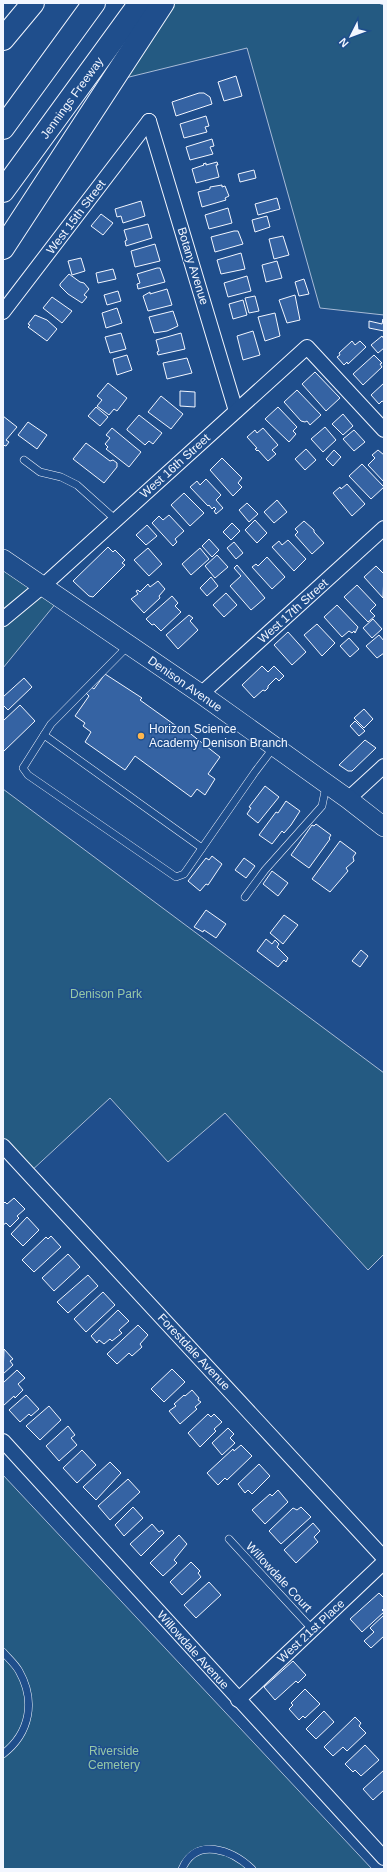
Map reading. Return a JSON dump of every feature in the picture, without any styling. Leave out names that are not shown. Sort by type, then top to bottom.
[{"type":"highway","points":[[3,40],[33,3]]},
{"type":"highway","points":[[3,128],[94,3]]},
{"type":"highway","name":"Jennings Freeway","points":[[3,192],[140,3]]},
{"type":"highway","points":[[3,248],[163,3]]},
{"type":"main road","name":"Denison Avenue","points":[[3,559],[44,585],[201,694],[348,799],[384,827]]},
{"type":"street","name":"West 15th Street","points":[[3,312],[149,121]]},
{"type":"street","name":"Botany Avenue","points":[[149,121],[236,411]]},
{"type":"street","name":"West 16th Street","points":[[44,585],[307,347],[384,430]]},
{"type":"street","name":"West 17th Street","points":[[201,694],[384,528]]},
{"type":"street","points":[[3,619],[44,585]]},
{"type":"street","points":[[348,799],[384,766]]},
{"type":"street","name":"Forestdale Avenue","points":[[3,1146],[384,1558]]},
{"type":"street","name":"Willowdale Avenue","points":[[3,1440],[238,1700],[384,1858]]},
{"type":"street","name":"West 21st Place","points":[[238,1700],[384,1562]]},
{"type":"lane","points":[[24,460],[40,472],[61,477],[77,485],[116,520]]},
{"type":"lane","points":[[129,645],[51,724],[23,768],[28,775],[176,877],[184,874],[255,772],[275,747]]},
{"type":"lane","points":[[44,735],[202,848]]},
{"type":"lane","points":[[245,897],[265,870],[322,806],[327,784]]},
{"type":"lane","name":"Willowdale Court","points":[[229,1539],[312,1629]]},
{"type":"lane","points":[[3,1652],[19,1671],[27,1690],[29,1710],[23,1732],[3,1754]]},
{"type":"lane","points":[[182,1869],[185,1862],[192,1855],[204,1849],[217,1848],[245,1862],[252,1869]]},
{"type":"green space","points":[[163,3],[378,3],[384,5],[384,315],[320,308],[247,48],[113,81]]},
{"type":"green space","points":[[3,559],[61,597],[3,668]]},
{"type":"green space","name":"Denison Park","points":[[3,789],[384,1073],[384,1254],[368,1270],[225,1113],[168,1162],[110,1098],[29,1173],[3,1146]]},
{"type":"green space","name":"Riverside Cemetery","points":[[3,1475],[372,1869],[3,1869]]},
{"type":"building","points":[[236,76],[242,96],[224,101],[218,82]]},
{"type":"building","points":[[199,93],[204,93],[210,97],[212,104],[176,116],[172,102]]},
{"type":"building","points":[[206,116],[209,126],[205,127],[207,132],[184,138],[180,124]]},
{"type":"building","points":[[212,139],[214,146],[210,147],[213,154],[190,160],[186,147]]},
{"type":"building","points":[[217,162],[218,165],[216,165],[219,177],[196,183],[192,169],[206,163],[206,165]]},
{"type":"building","points":[[254,170],[256,178],[240,182],[238,174]]},
{"type":"building","points":[[222,185],[222,187],[225,186],[229,196],[225,198],[226,200],[202,207],[198,192],[210,189],[210,187]]},
{"type":"building","points":[[277,198],[280,209],[258,215],[255,204]]},
{"type":"building","points":[[141,201],[145,216],[123,223],[121,216],[117,217],[115,209]]},
{"type":"building","points":[[228,208],[232,223],[209,229],[205,215]]},
{"type":"building","points":[[101,214],[113,223],[103,235],[91,226]]},
{"type":"building","points":[[267,216],[270,227],[255,232],[252,220]]},
{"type":"building","points":[[148,224],[152,238],[126,246],[125,241],[127,240],[124,230]]},
{"type":"building","points":[[238,231],[243,244],[215,252],[211,237]]},
{"type":"building","points":[[283,236],[289,255],[274,259],[269,239]]},
{"type":"building","points":[[155,244],[160,261],[135,267],[131,251]]},
{"type":"building","points":[[241,253],[245,269],[221,274],[217,260]]},
{"type":"building","points":[[81,258],[85,271],[72,275],[68,261]]},
{"type":"building","points":[[277,261],[282,278],[266,282],[262,265]]},
{"type":"building","points":[[160,268],[165,282],[138,289],[137,284],[140,283],[137,274]]},
{"type":"building","points":[[113,269],[116,279],[98,283],[96,273]]},
{"type":"building","points":[[69,274],[80,282],[84,283],[89,289],[84,295],[87,297],[82,303],[68,294],[60,286]]},
{"type":"building","points":[[247,276],[251,291],[228,297],[224,283]]},
{"type":"building","points":[[304,279],[309,294],[299,296],[295,282]]},
{"type":"building","points":[[167,289],[172,305],[148,311],[143,296],[150,292],[150,294]]},
{"type":"building","points":[[118,291],[121,301],[107,305],[104,295]]},
{"type":"building","points":[[295,295],[300,320],[287,323],[279,300]]},
{"type":"building","points":[[255,296],[259,311],[249,313],[245,298]]},
{"type":"building","points":[[52,297],[72,311],[62,323],[43,308]]},
{"type":"building","points":[[243,300],[247,315],[233,319],[229,304]]},
{"type":"building","points":[[117,308],[122,323],[106,328],[102,313]]},
{"type":"building","points":[[173,311],[178,326],[167,331],[154,333],[149,317]]},
{"type":"building","points":[[275,313],[280,336],[265,341],[258,317]]},
{"type":"building","points":[[35,315],[47,320],[57,329],[47,341],[28,327],[30,325],[28,324]]},
{"type":"building","points":[[383,319],[384,331],[369,328],[369,321],[382,324]]},
{"type":"building","points":[[253,331],[260,355],[243,360],[237,336]]},
{"type":"building","points":[[121,333],[126,349],[110,353],[105,337]]},
{"type":"building","points":[[181,333],[185,349],[158,355],[157,352],[159,351],[156,340]]},
{"type":"building","points":[[382,336],[384,339],[384,348],[378,353],[371,345]]},
{"type":"building","points":[[352,341],[355,345],[360,341],[366,347],[348,364],[347,362],[344,365],[337,357],[340,355],[339,353]]},
{"type":"building","points":[[127,355],[132,370],[117,375],[113,359]]},
{"type":"building","points":[[374,355],[382,363],[380,364],[382,367],[363,385],[353,374]]},
{"type":"building","points":[[187,358],[192,373],[167,379],[163,363]]},
{"type":"building","points":[[315,372],[340,398],[326,411],[302,384]]},
{"type":"building","points":[[108,383],[127,398],[117,411],[114,409],[109,415],[97,406],[102,400],[97,396]]},
{"type":"building","points":[[384,383],[384,402],[382,401],[379,404],[371,395]]},
{"type":"building","points":[[297,390],[321,415],[310,425],[307,421],[301,421],[284,402]]},
{"type":"building","points":[[180,391],[195,392],[195,407],[180,406]]},
{"type":"building","points":[[161,396],[183,414],[171,429],[148,412]]},
{"type":"building","points":[[96,407],[108,417],[100,426],[88,416]]},
{"type":"building","points":[[278,407],[297,427],[293,431],[296,434],[289,442],[265,419]]},
{"type":"building","points":[[343,414],[353,426],[343,435],[332,424]]},
{"type":"building","points":[[139,415],[162,433],[153,444],[149,441],[145,445],[127,430]]},
{"type":"building","points":[[3,416],[17,427],[6,440],[9,442],[6,446],[3,445]]},
{"type":"building","points":[[28,422],[47,435],[37,449],[18,435]]},
{"type":"building","points":[[325,427],[336,440],[323,452],[311,439]]},
{"type":"building","points":[[112,428],[141,452],[129,467],[106,449],[108,447],[105,444],[110,438],[106,435]]},
{"type":"building","points":[[263,428],[278,445],[272,450],[276,454],[268,461],[258,450],[257,451],[255,449],[257,448],[247,437],[255,430],[257,433]]},
{"type":"building","points":[[354,430],[365,442],[354,451],[343,439]]},
{"type":"building","points":[[86,443],[110,461],[113,460],[117,463],[117,467],[104,483],[73,459]]},
{"type":"building","points":[[306,449],[316,460],[305,470],[295,459]]},
{"type":"building","points":[[334,450],[341,457],[333,466],[326,459]]},
{"type":"building","points":[[378,450],[384,455],[384,482],[368,465],[375,458],[372,455]]},
{"type":"building","points":[[222,458],[242,478],[238,483],[242,487],[233,496],[210,470]]},
{"type":"building","points":[[362,464],[384,487],[371,499],[349,476]]},
{"type":"building","points":[[206,479],[221,495],[216,500],[223,508],[216,514],[214,511],[216,509],[214,507],[212,509],[209,505],[208,506],[190,487],[197,481],[200,485]]},
{"type":"building","points":[[347,484],[365,504],[352,516],[333,493],[340,487],[341,489]]},
{"type":"building","points":[[184,493],[204,513],[190,526],[171,505]]},
{"type":"building","points":[[277,500],[287,512],[274,523],[264,512]]},
{"type":"building","points":[[247,503],[258,514],[249,522],[239,510]]},
{"type":"building","points":[[169,515],[184,531],[175,539],[177,542],[173,546],[152,523],[159,516],[163,520]]},
{"type":"building","points":[[255,520],[267,533],[257,543],[245,530]]},
{"type":"building","points":[[304,521],[314,530],[314,532],[324,543],[312,554],[295,535],[298,532],[295,529]]},
{"type":"building","points":[[232,523],[240,531],[231,540],[223,532]]},
{"type":"building","points":[[147,525],[157,536],[146,545],[136,535]]},
{"type":"building","points":[[209,539],[219,550],[212,557],[202,546]]},
{"type":"building","points":[[288,540],[306,559],[294,571],[272,547],[279,541],[282,545]]},
{"type":"building","points":[[234,542],[243,553],[236,559],[227,548]]},
{"type":"building","points":[[108,547],[113,552],[115,550],[125,560],[122,563],[125,565],[93,597],[89,596],[73,581]]},
{"type":"building","points":[[148,548],[162,564],[149,576],[134,560]]},
{"type":"building","points":[[200,548],[209,559],[191,575],[182,564]]},
{"type":"building","points":[[217,555],[228,567],[215,578],[205,566]]},
{"type":"building","points":[[267,557],[285,577],[272,589],[252,567],[256,564],[258,566]]},
{"type":"building","points":[[237,565],[265,598],[251,610],[230,586],[241,576],[234,568]]},
{"type":"building","points":[[376,566],[384,574],[383,598],[364,577]]},
{"type":"building","points":[[211,577],[218,586],[207,596],[200,588]]},
{"type":"building","points":[[158,581],[165,589],[159,596],[160,598],[144,613],[131,599],[138,594],[136,591],[138,590],[140,592],[148,584],[150,587]]},
{"type":"building","points":[[357,585],[376,605],[370,611],[375,616],[368,622],[344,597]]},
{"type":"building","points":[[226,593],[237,605],[224,617],[213,605]]},
{"type":"building","points":[[172,596],[178,603],[175,606],[181,612],[161,631],[146,619]]},
{"type":"building","points":[[337,605],[358,627],[355,633],[354,631],[352,633],[349,631],[342,637],[324,617]]},
{"type":"building","points":[[189,615],[193,618],[190,621],[198,630],[178,649],[166,635]]},
{"type":"building","points":[[373,619],[382,629],[372,638],[363,628]]},
{"type":"building","points":[[317,624],[335,643],[322,656],[304,635]]},
{"type":"building","points":[[288,632],[306,652],[292,665],[274,645]]},
{"type":"building","points":[[379,635],[384,641],[384,653],[377,658],[366,646]]},
{"type":"building","points":[[349,638],[359,649],[350,657],[340,646]]},
{"type":"building","points":[[262,666],[268,672],[274,666],[284,676],[279,681],[276,678],[265,691],[263,690],[254,698],[242,685]]},
{"type":"building","name":"Horizon Science Academy Denison Branch","points":[[105,674],[142,698],[140,700],[186,733],[187,731],[220,757],[208,774],[215,779],[205,795],[197,789],[191,797],[135,756],[125,770],[85,742],[91,732],[83,726],[85,723],[75,716],[89,696],[85,692],[90,686],[94,689]]},
{"type":"building","points":[[24,678],[32,687],[8,710],[3,705],[3,697]]},
{"type":"building","points":[[20,705],[35,721],[3,752],[3,721]]},
{"type":"building","points":[[364,709],[373,719],[364,728],[354,718]]},
{"type":"building","points":[[355,721],[365,731],[359,736],[350,726]]},
{"type":"building","points":[[365,740],[376,748],[352,771],[348,771],[339,765]]},
{"type":"building","points":[[265,786],[279,797],[258,823],[247,814],[251,808],[249,807]]},
{"type":"building","points":[[286,801],[300,811],[291,825],[284,833],[282,831],[272,844],[259,835]]},
{"type":"building","points":[[316,824],[331,835],[329,838],[330,839],[309,868],[291,855],[312,825],[314,826]]},
{"type":"building","points":[[340,841],[356,853],[353,857],[354,861],[346,868],[348,871],[330,892],[312,879]]},
{"type":"building","points":[[212,856],[222,864],[208,885],[206,884],[200,891],[188,881],[206,858],[209,860]]},
{"type":"building","points":[[244,858],[255,866],[246,878],[235,870]]},
{"type":"building","points":[[272,871],[288,883],[278,896],[263,884]]},
{"type":"building","points":[[206,910],[226,924],[216,938],[204,930],[203,932],[194,927]]},
{"type":"building","points":[[284,915],[298,925],[283,944],[270,933]]},
{"type":"building","points":[[266,939],[272,944],[275,940],[279,944],[277,947],[288,958],[286,962],[284,960],[278,967],[257,951]]},
{"type":"building","points":[[361,950],[368,956],[360,967],[352,961]]},
{"type":"building","points":[[14,1198],[25,1209],[17,1216],[19,1218],[10,1227],[6,1223],[3,1225],[3,1204],[5,1202],[7,1204]]},
{"type":"building","points":[[27,1217],[39,1230],[23,1246],[11,1234]]},
{"type":"building","points":[[51,1236],[61,1247],[34,1272],[22,1260],[46,1237],[48,1239]]},
{"type":"building","points":[[68,1254],[80,1267],[54,1291],[42,1278]]},
{"type":"building","points":[[88,1275],[98,1286],[68,1313],[57,1302]]},
{"type":"building","points":[[103,1292],[115,1305],[86,1332],[74,1319]]},
{"type":"building","points":[[118,1310],[129,1321],[119,1330],[122,1333],[112,1341],[110,1339],[104,1344],[99,1340],[97,1343],[91,1336]]},
{"type":"building","points":[[138,1325],[148,1335],[140,1344],[142,1347],[132,1356],[129,1353],[117,1364],[107,1354]]},
{"type":"building","points":[[4,1349],[13,1359],[10,1361],[13,1365],[3,1374]]},
{"type":"building","points":[[172,1369],[185,1382],[164,1402],[151,1389]]},
{"type":"building","points":[[17,1370],[25,1378],[18,1384],[23,1390],[15,1398],[14,1396],[3,1406],[3,1383]]},
{"type":"building","points":[[192,1390],[201,1402],[195,1407],[197,1409],[180,1424],[169,1411],[176,1406],[174,1404]]},
{"type":"building","points":[[26,1395],[39,1409],[31,1416],[29,1414],[20,1422],[9,1410]]},
{"type":"building","points":[[49,1406],[61,1420],[40,1440],[26,1426]]},
{"type":"building","points":[[208,1414],[211,1417],[214,1414],[222,1422],[214,1429],[216,1431],[200,1447],[188,1433]]},
{"type":"building","points":[[68,1426],[75,1435],[71,1438],[77,1445],[59,1461],[46,1446]]},
{"type":"building","points":[[228,1428],[234,1434],[230,1438],[235,1443],[222,1455],[212,1443]]},
{"type":"building","points":[[241,1445],[252,1456],[227,1480],[225,1478],[218,1485],[207,1473],[233,1449],[234,1451]]},
{"type":"building","points":[[82,1450],[96,1465],[77,1483],[63,1468]]},
{"type":"building","points":[[110,1462],[121,1473],[96,1500],[83,1487]]},
{"type":"building","points":[[259,1464],[270,1476],[252,1494],[248,1490],[245,1493],[238,1484]]},
{"type":"building","points":[[128,1479],[140,1492],[110,1520],[98,1506]]},
{"type":"building","points":[[278,1490],[288,1502],[265,1524],[252,1510],[270,1494],[272,1496]]},
{"type":"building","points":[[133,1507],[143,1518],[124,1536],[115,1525]]},
{"type":"building","points":[[301,1507],[311,1517],[281,1544],[269,1531],[293,1508],[297,1510]]},
{"type":"building","points":[[313,1523],[320,1531],[314,1537],[318,1542],[296,1563],[284,1550]]},
{"type":"building","points":[[152,1524],[159,1532],[162,1530],[164,1533],[141,1556],[130,1544]]},
{"type":"building","points":[[179,1535],[187,1544],[174,1560],[177,1563],[163,1576],[150,1563]]},
{"type":"building","points":[[191,1562],[200,1571],[198,1573],[201,1577],[182,1595],[170,1582]]},
{"type":"building","points":[[209,1582],[221,1595],[196,1618],[184,1605]]},
{"type":"building","points":[[379,1593],[384,1598],[384,1608],[382,1610],[384,1612],[362,1632],[350,1619]]},
{"type":"building","points":[[384,1615],[384,1636],[371,1648],[364,1641],[374,1632],[370,1628]]},
{"type":"building","points":[[293,1661],[306,1675],[298,1683],[296,1681],[275,1700],[264,1687]]},
{"type":"building","points":[[305,1689],[320,1704],[305,1718],[303,1716],[299,1720],[289,1709],[293,1705],[291,1703]]},
{"type":"building","points":[[324,1711],[334,1722],[316,1739],[306,1729]]},
{"type":"building","points":[[355,1717],[361,1723],[359,1726],[366,1733],[347,1751],[343,1747],[333,1756],[324,1747]]},
{"type":"building","points":[[365,1745],[379,1760],[361,1776],[355,1770],[353,1772],[345,1764]]},
{"type":"building","points":[[384,1770],[384,1790],[373,1800],[363,1789]]},
{"type":"place","name":"Horizon Science Academy Denison Branch","points":[[141,736]]}]
